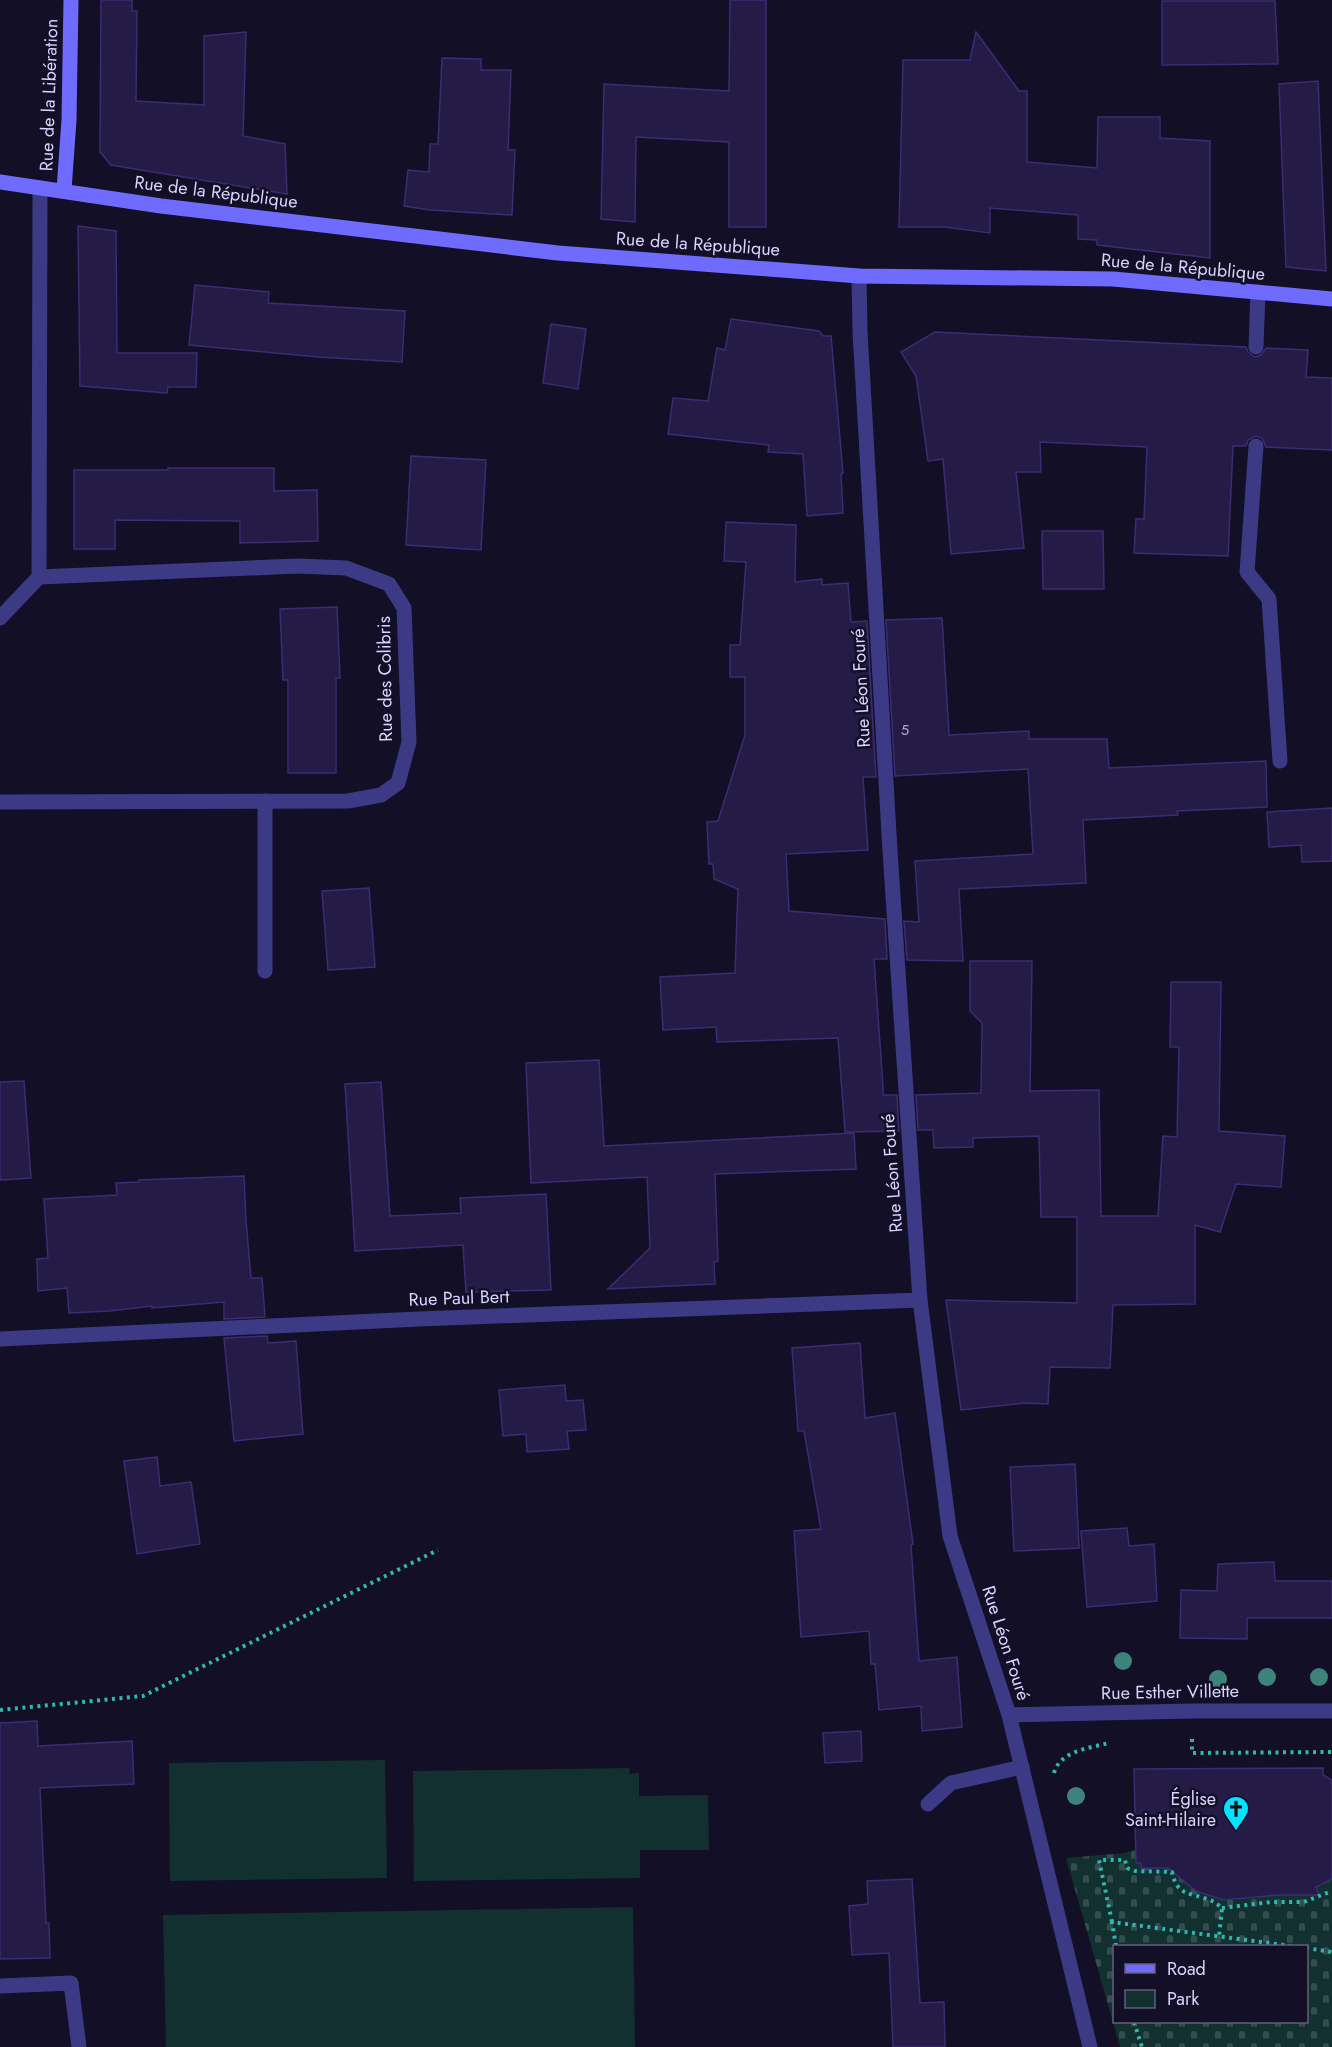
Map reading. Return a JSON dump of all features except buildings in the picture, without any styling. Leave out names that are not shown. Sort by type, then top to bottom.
[{"type":"street","name":"Rue de la Libération","points":[[64,190],[69,120],[71,0]]},
{"type":"street","name":"Rue de la République","points":[[0,182],[161,206],[558,253],[859,276],[1113,279],[1332,299]]},
{"type":"street","points":[[0,618],[39,577],[40,188]]},
{"type":"street","name":"Rue Léon Fouré","points":[[859,276],[860,332],[888,804],[920,1299],[950,1536],[1009,1715],[1090,2047]]},
{"type":"street","points":[[1256,347],[1258,292]]},
{"type":"street","points":[[1256,447],[1247,572],[1269,598],[1280,761]]},
{"type":"street","name":"Rue des Colibris","points":[[0,802],[348,801],[381,795],[398,783],[409,742],[404,608],[388,584],[346,568],[298,566],[39,577]]},
{"type":"street","points":[[265,801],[265,971]]},
{"type":"street","name":"Rue Paul Bert","points":[[0,1339],[920,1299]]},
{"type":"street","name":"Rue Esther Villette","points":[[1009,1715],[1332,1711]]},
{"type":"street","points":[[928,1804],[951,1783],[1022,1767]]},
{"type":"street","points":[[0,1986],[71,1983],[79,2047]]},
{"type":"path","points":[[0,1710],[143,1696],[438,1550]]},
{"type":"path","points":[[1192,1711],[1192,1753],[1332,1752]]},
{"type":"path","points":[[1183,1739],[1200,1739]]},
{"type":"path","points":[[1031,1803],[1061,1793],[1053,1772],[1061,1760],[1083,1749],[1114,1743]]},
{"type":"path","points":[[1116,1945],[1099,1860],[1125,1860],[1127,1868],[1135,1872],[1172,1872],[1174,1882],[1191,1896],[1209,1899],[1222,1908],[1262,1903],[1304,1902],[1332,1891]]},
{"type":"path","points":[[1219,1937],[1222,1908]]},
{"type":"path","points":[[1112,1922],[1277,1945]]},
{"type":"path","points":[[1308,1948],[1332,1952]]},
{"type":"path","points":[[1134,2023],[1142,2047]]},
{"type":"green space","points":[[385,1760],[387,1878],[170,1881],[169,1763]]},
{"type":"green space","points":[[629,1768],[630,1774],[639,1773],[639,1796],[708,1795],[709,1850],[640,1850],[640,1878],[414,1881],[413,1771]]},
{"type":"green space","points":[[1140,1848],[1142,1868],[1173,1860],[1196,1891],[1224,1900],[1237,1900],[1237,1896],[1317,1891],[1316,1887],[1332,1879],[1332,2047],[1120,2047],[1113,2023],[1308,2023],[1308,1945],[1113,1945],[1113,2022],[1066,1858],[1125,1853]]},
{"type":"green space","points":[[633,1907],[635,2047],[166,2047],[163,1915]]},
{"type":"place","name":"Église Saint-Hilaire","points":[[1236,1832]]}]
